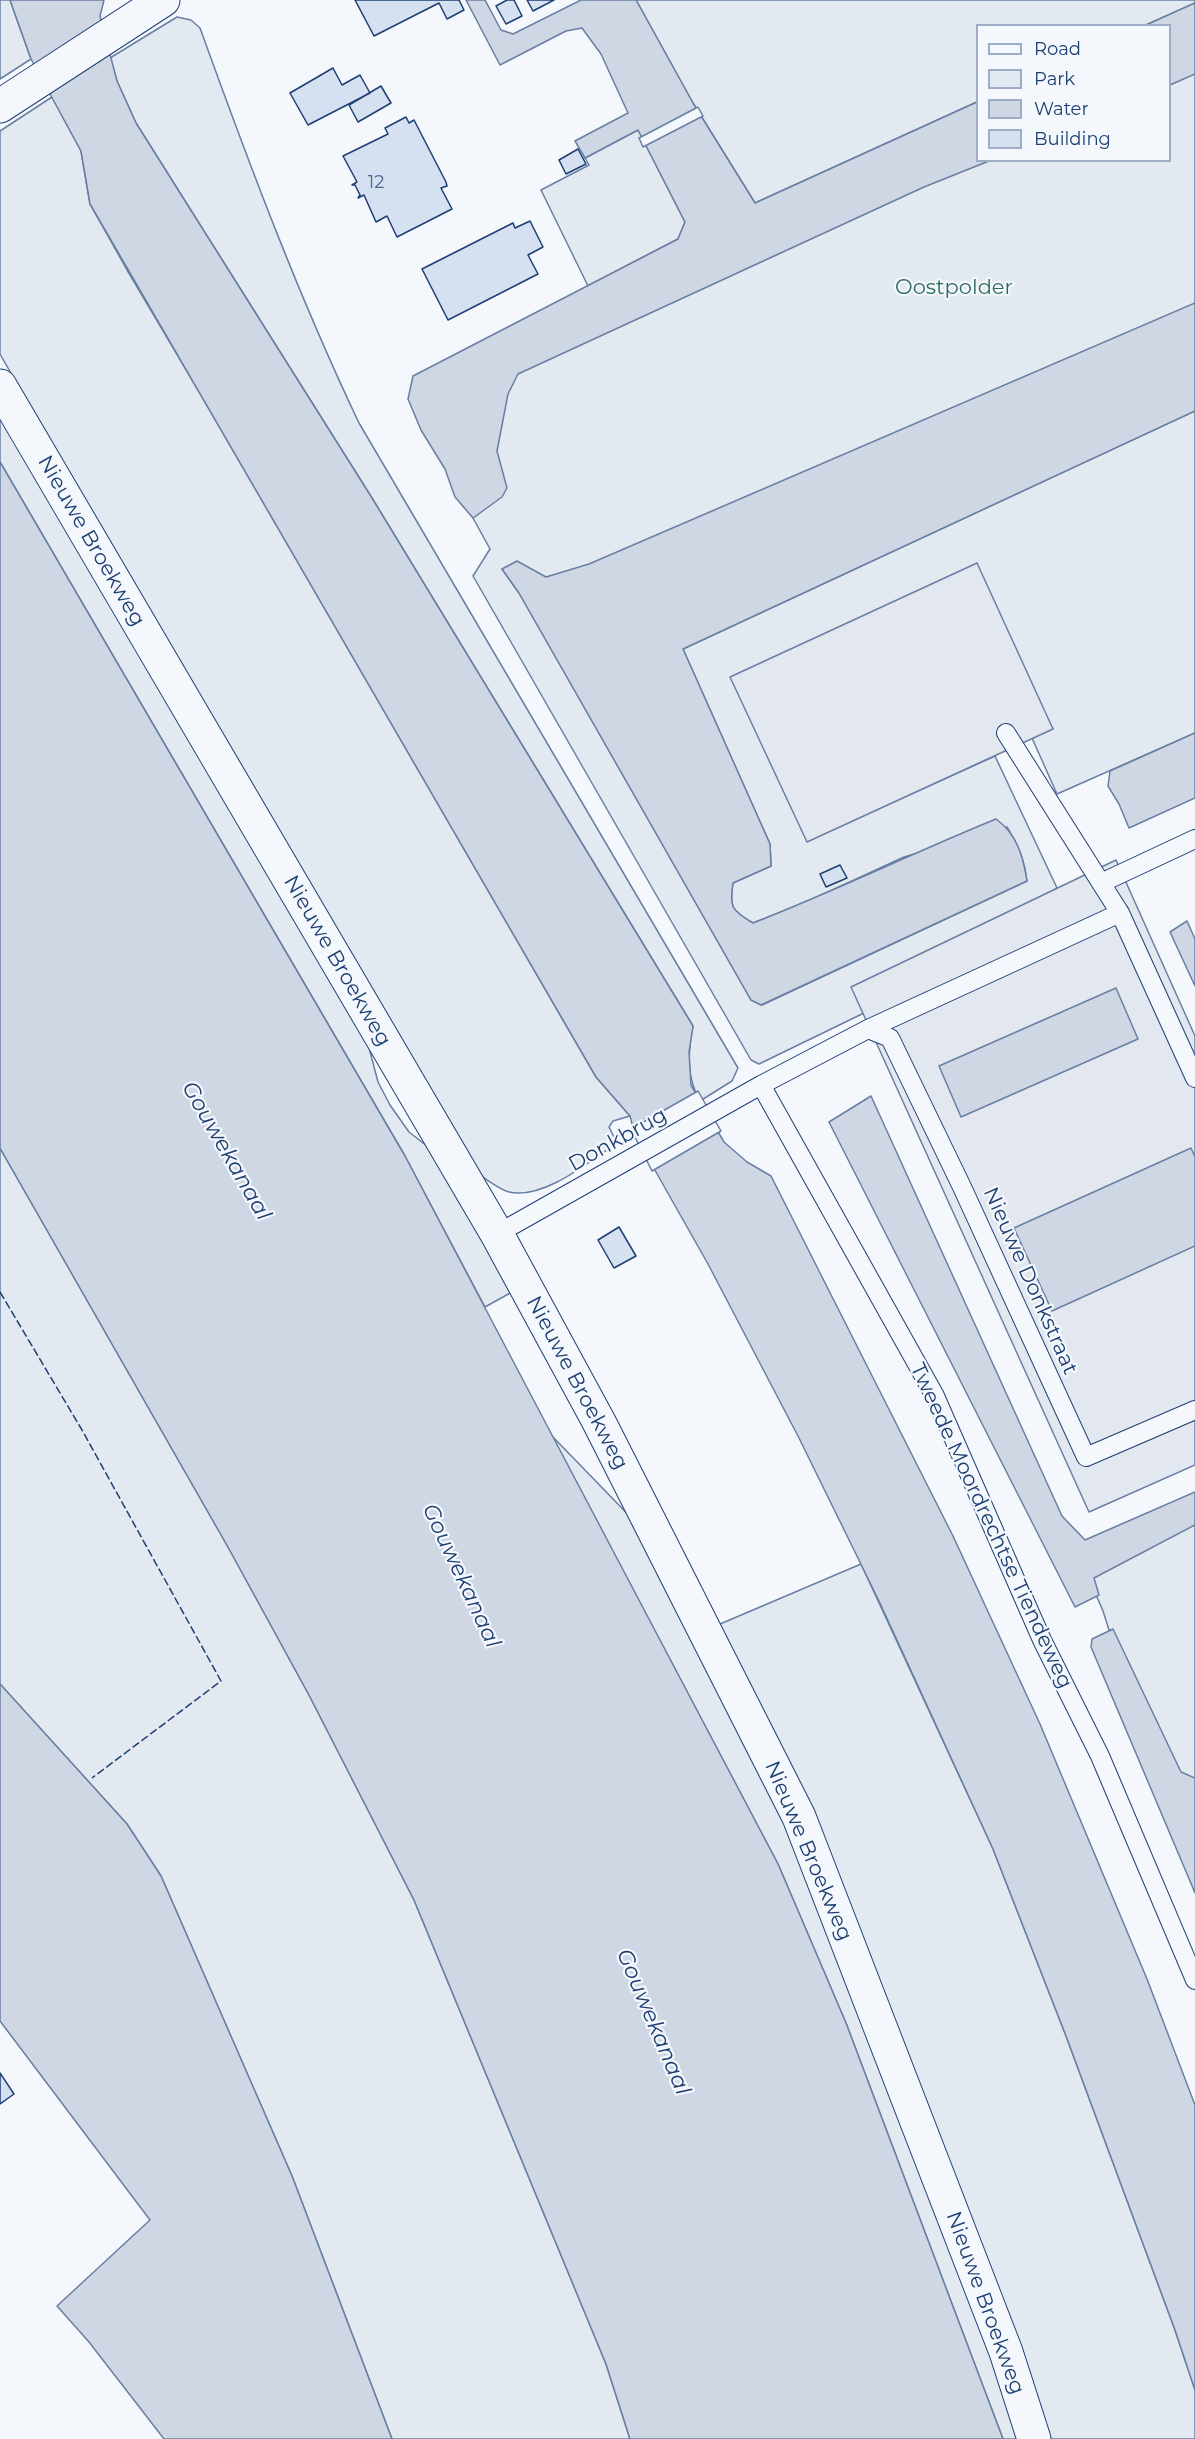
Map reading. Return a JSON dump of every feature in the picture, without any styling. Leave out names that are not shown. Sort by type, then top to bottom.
[{"type":"street","points":[[0,106],[159,3]]},
{"type":"street","name":"Nieuwe Broekweg","points":[[0,386],[497,1234],[599,1422],[799,1817],[1006,2352],[1034,2439]]},
{"type":"lane","points":[[1006,734],[1120,913],[1195,1078]]},
{"type":"lane","points":[[1101,883],[1195,839]]},
{"type":"lane","points":[[760,1085],[868,1029],[1120,913]]},
{"type":"lane","name":"Nieuwe Donkstraat","points":[[868,1029],[890,1038],[1086,1457],[1195,1410]]},
{"type":"lane","name":"Donkbrug","points":[[497,1234],[760,1085]]},
{"type":"lane","name":"Tweede Moordrechtse Tiendeweg","points":[[760,1085],[935,1396],[1042,1640],[1100,1756],[1195,1980]]},
{"type":"green space","points":[[0,0],[10,0],[31,59],[0,79]]},
{"type":"green space","points":[[636,0],[1195,0],[1195,3],[1148,24],[976,24],[976,102],[755,203],[693,103]]},
{"type":"green space","points":[[177,17],[191,20],[200,28],[275,227],[315,326],[359,423],[738,1068],[732,1081],[700,1101],[692,1083],[689,1064],[693,1026],[372,498],[136,123],[117,81],[110,58]]},
{"type":"green space","name":"Oostpolder","points":[[1195,40],[1195,325],[545,609],[502,569],[519,593],[751,1000],[762,1005],[1027,881],[1025,866],[1018,846],[1007,827],[904,857],[802,904],[753,923],[746,919],[736,911],[732,903],[733,883],[771,866],[770,844],[683,649],[1195,411],[1195,733],[1057,794],[1032,738],[1053,728],[807,841],[995,756],[1057,888],[864,1013],[759,1064],[751,1060],[473,576],[490,549],[473,518],[494,502],[492,400],[547,327],[976,161],[1171,162],[1171,51]]},
{"type":"green space","points":[[52,97],[81,151],[90,204],[127,270],[248,474],[596,1077],[630,1116],[613,1121],[609,1127],[617,1143],[580,1169],[551,1185],[523,1193],[509,1192],[481,1176],[162,638],[0,354],[0,131]]},
{"type":"green space","points":[[638,130],[685,222],[678,239],[588,286],[541,190],[589,165],[585,158]]},
{"type":"green space","points":[[0,406],[367,1040],[378,1082],[390,1105],[409,1132],[432,1150],[512,1292],[485,1307],[405,1156],[0,462]]},
{"type":"green space","points":[[0,1148],[228,1547],[309,1695],[414,1900],[606,2364],[630,2439],[392,2439],[292,2176],[161,1876],[127,1824],[0,1684]]},
{"type":"green space","points":[[552,1436],[646,1533],[699,1633],[861,1564],[993,1849],[1066,2036],[1195,2390],[1195,2439],[1003,2439],[846,2023],[778,1864]]},
{"type":"green space","points":[[1195,1506],[1195,1821],[1111,1630],[1109,1630],[1080,1558]]},
{"type":"shaded area","points":[[977,563],[1053,729],[807,842],[730,677]]},
{"type":"shaded area","points":[[1116,860],[1195,1036],[1195,1465],[1089,1512],[851,987]]},
{"type":"water","points":[[10,0],[104,0],[100,16],[117,81],[136,123],[372,498],[693,1026],[689,1052],[691,1085],[724,1142],[747,1162],[771,1176],[953,1536],[1040,1724],[1147,1979],[1195,2105],[1195,2390],[1066,2036],[993,1849],[879,1601],[799,1438],[708,1264],[635,1135],[630,1116],[596,1077],[90,204],[81,151],[31,59]]},
{"type":"water","points":[[466,0],[485,0],[501,30],[513,34],[581,0],[636,0],[693,103],[755,203],[976,102],[976,162],[986,162],[924,187],[518,374],[508,394],[497,451],[507,488],[502,497],[473,518],[455,497],[445,469],[421,430],[408,399],[413,376],[678,239],[685,222],[638,130],[585,158],[575,141],[628,113],[601,54],[582,28],[566,31],[500,65]]},
{"type":"water","points":[[1195,3],[1195,74],[1171,85],[1171,24],[1148,24]]},
{"type":"water","points":[[1195,303],[1195,411],[683,649],[770,844],[771,866],[733,883],[732,903],[736,911],[746,919],[753,923],[996,819],[1009,832],[1018,846],[1027,881],[761,1005],[751,1000],[519,593],[502,569],[517,561],[546,577],[589,564]]},
{"type":"water","name":"Gouwekanaal","points":[[0,462],[405,1156],[778,1864],[846,2023],[1003,2439],[630,2439],[606,2364],[414,1900],[309,1695],[228,1547],[0,1148]]},
{"type":"water","points":[[1195,733],[1195,798],[1129,828],[1108,786],[1110,771]]},
{"type":"water","points":[[1187,921],[1195,939],[1195,986],[1170,932]]},
{"type":"water","points":[[1116,988],[1138,1039],[961,1117],[939,1066]]},
{"type":"water","points":[[871,1096],[1062,1516],[1085,1540],[1195,1492],[1195,1525],[1094,1578],[1099,1595],[1075,1607],[829,1122]]},
{"type":"water","points":[[1191,1148],[1195,1157],[1195,1246],[1052,1311],[1014,1228]]},
{"type":"water","points":[[1113,1629],[1181,1772],[1195,1778],[1195,1893],[1091,1647],[1092,1639]]},
{"type":"water","points":[[0,1684],[127,1824],[161,1876],[292,2176],[392,2439],[164,2439],[89,2342],[57,2306],[150,2220],[0,2021]]},
{"type":"pier","points":[[698,107],[703,116],[643,147],[639,138]]},
{"type":"pier","points":[[698,1091],[721,1131],[652,1171],[631,1129]]},
{"type":"building","points":[[355,0],[459,0],[464,10],[447,19],[439,3],[374,36]]},
{"type":"building","points":[[507,0],[514,0],[522,16],[506,24],[496,6]]},
{"type":"building","points":[[527,0],[554,0],[533,11]]},
{"type":"building","points":[[333,68],[342,85],[360,75],[370,93],[308,125],[290,93]]},
{"type":"building","points":[[381,86],[391,103],[358,122],[349,105]]},
{"type":"building","points":[[406,117],[409,123],[414,120],[446,182],[447,186],[441,188],[452,209],[397,237],[387,216],[376,222],[364,195],[358,198],[360,195],[355,185],[352,185],[357,182],[343,156],[388,134],[385,128]]},
{"type":"building","points":[[578,149],[586,164],[566,174],[559,160]]},
{"type":"building","points":[[530,221],[543,247],[528,255],[538,274],[448,320],[422,269],[513,223],[515,228]]},
{"type":"building","points":[[840,865],[847,878],[826,887],[820,874]]},
{"type":"building","points":[[619,1227],[636,1256],[614,1268],[598,1240]]},
{"type":"building","points":[[0,2073],[14,2094],[0,2104]]},
{"type":"fence","points":[[0,1292],[82,1430],[221,1681],[92,1778]]}]
